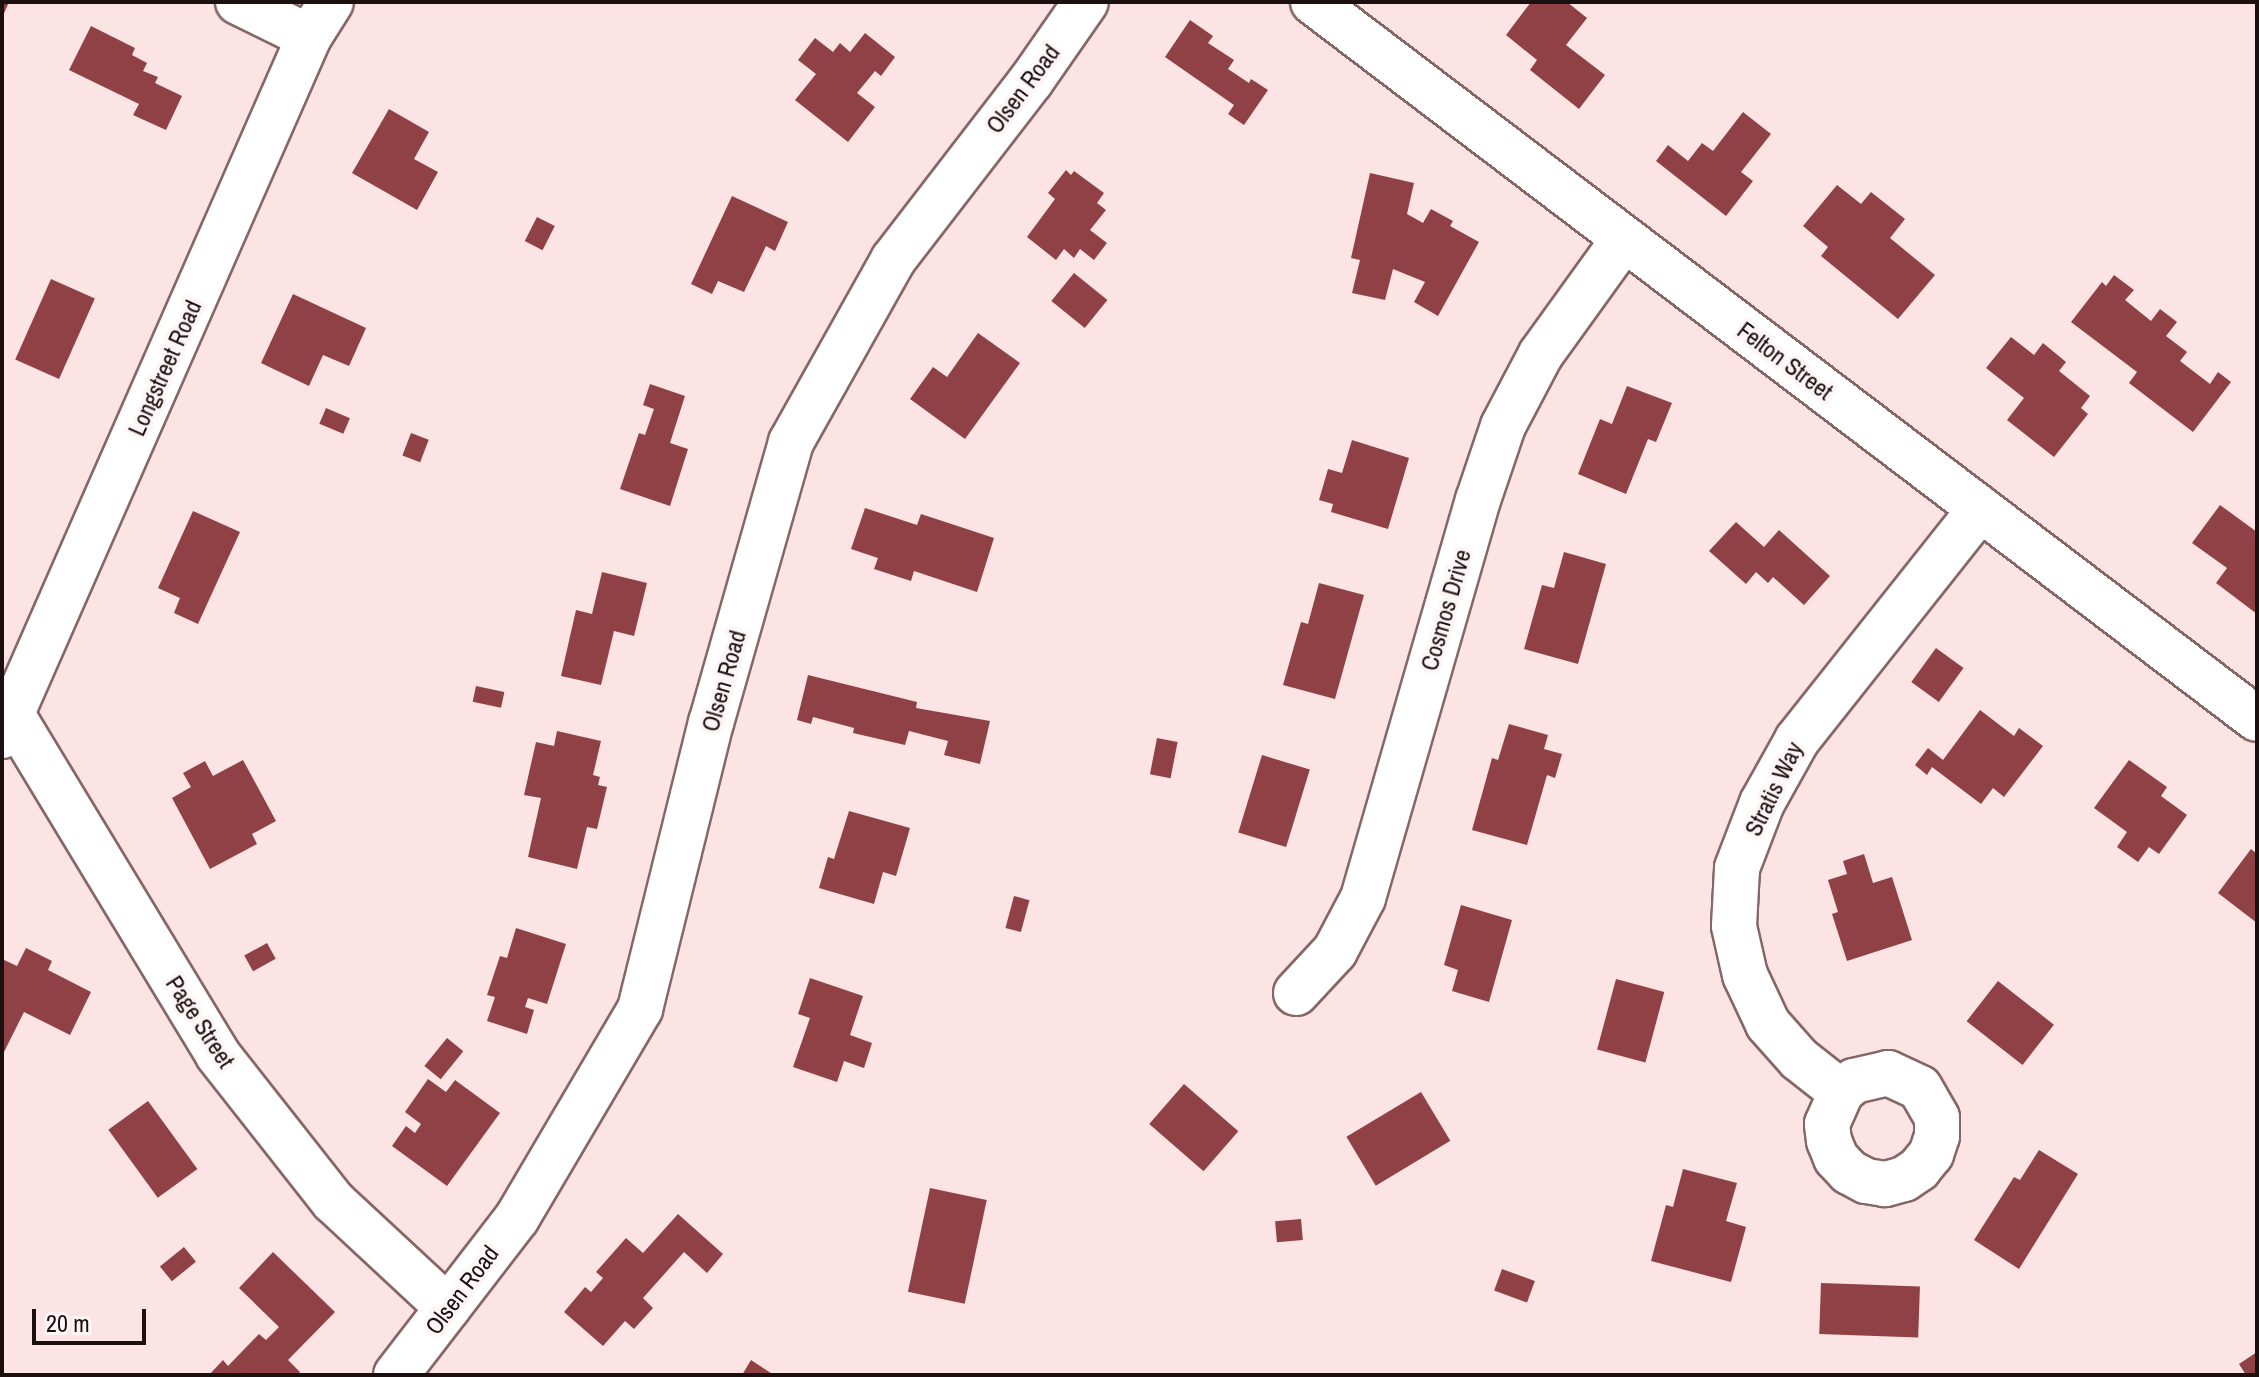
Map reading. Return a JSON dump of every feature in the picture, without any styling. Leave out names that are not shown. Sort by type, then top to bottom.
[{"type":"street","points":[[238,2],[320,19]]},
{"type":"street","name":"Olsen Road","points":[[396,1375],[517,1218],[640,1009],[711,723],[791,442],[893,260],[1031,81],[1086,2]]},
{"type":"street","name":"Felton Street","points":[[1313,2],[2257,719]]},
{"type":"street","name":"Longstreet Road","points":[[5,716],[320,19]]},
{"type":"street","name":"Cosmos Drive","points":[[1296,993],[1335,951],[1363,898],[1478,500],[1503,426],[1541,354],[1624,239]]},
{"type":"street","name":"Stratis Way","points":[[1841,1092],[1799,1059],[1768,1024],[1745,975],[1734,926],[1737,868],[1762,803],[1797,740],[1980,509]]},
{"type":"street","name":"Page Street","points":[[5,716],[218,1055],[333,1201],[448,1308]]},
{"type":"building","points":[[2,2],[9,2],[2,18]]},
{"type":"building","points":[[1531,2],[1567,2],[1587,18],[1566,45],[1605,75],[1579,109],[1530,70],[1537,60],[1506,35]]},
{"type":"building","points":[[1190,20],[1213,36],[1208,43],[1234,60],[1228,69],[1249,83],[1251,79],[1268,90],[1244,125],[1228,114],[1234,105],[1165,57]]},
{"type":"building","points":[[91,26],[135,48],[132,55],[147,63],[143,71],[158,77],[155,83],[182,96],[166,130],[133,115],[139,104],[69,70]]},
{"type":"building","points":[[865,33],[895,57],[881,76],[875,71],[857,93],[875,107],[848,142],[795,100],[816,74],[798,60],[815,38],[833,52],[840,43],[850,52]]},
{"type":"building","points":[[389,109],[429,132],[414,159],[438,172],[417,210],[352,173]]},
{"type":"building","points":[[1743,112],[1771,134],[1741,172],[1753,181],[1726,216],[1656,161],[1668,145],[1688,161],[1702,143],[1713,151]]},
{"type":"building","points":[[1066,170],[1071,175],[1074,171],[1104,193],[1097,203],[1106,210],[1090,230],[1107,243],[1094,260],[1080,249],[1074,258],[1064,249],[1056,260],[1027,237],[1055,199],[1048,193]]},
{"type":"building","points":[[1370,173],[1414,183],[1407,214],[1423,223],[1431,209],[1453,221],[1450,226],[1479,242],[1438,316],[1414,302],[1425,282],[1393,269],[1385,300],[1352,293],[1360,260],[1351,258]]},
{"type":"building","points":[[1837,185],[1861,204],[1871,192],[1905,219],[1890,238],[1935,275],[1898,319],[1821,256],[1828,247],[1803,226]]},
{"type":"building","points":[[732,196],[788,222],[775,251],[766,246],[744,292],[718,281],[712,294],[691,284]]},
{"type":"building","points":[[537,217],[555,226],[543,250],[525,241]]},
{"type":"building","points":[[1074,273],[1107,300],[1085,328],[1051,301]]},
{"type":"building","points":[[2114,275],[2134,290],[2125,300],[2151,321],[2160,309],[2177,322],[2166,336],[2187,352],[2180,361],[2210,384],[2218,372],[2231,382],[2193,432],[2129,383],[2137,372],[2071,322],[2102,282],[2106,286]]},
{"type":"building","points":[[51,279],[95,299],[59,379],[15,359]]},
{"type":"building","points":[[293,294],[366,328],[349,366],[323,355],[309,386],[261,363]]},
{"type":"building","points":[[978,333],[1020,363],[965,439],[910,399],[933,367],[947,377]]},
{"type":"building","points":[[2011,337],[2034,355],[2043,343],[2066,362],[2059,371],[2090,396],[2081,408],[2088,414],[2054,457],[2007,420],[2024,398],[1986,368]]},
{"type":"building","points":[[650,384],[685,396],[670,443],[688,449],[670,506],[620,489],[639,433],[645,435],[654,409],[643,405]]},
{"type":"building","points":[[1627,386],[1672,403],[1656,442],[1648,439],[1626,494],[1578,474],[1600,419],[1612,424]]},
{"type":"building","points":[[326,408],[350,418],[343,434],[319,424]]},
{"type":"building","points":[[411,433],[429,440],[420,462],[402,455]]},
{"type":"building","points":[[1352,440],[1409,458],[1388,529],[1331,512],[1333,504],[1319,500],[1328,469],[1342,473]]},
{"type":"building","points":[[2220,505],[2257,532],[2257,614],[2216,583],[2227,568],[2192,543]]},
{"type":"building","points":[[865,508],[917,525],[921,514],[994,538],[977,592],[914,571],[911,581],[874,569],[878,558],[851,549]]},
{"type":"building","points":[[193,511],[240,532],[198,624],[174,613],[180,598],[158,588]]},
{"type":"building","points":[[1736,522],[1764,547],[1779,530],[1830,576],[1804,605],[1773,577],[1768,583],[1756,572],[1746,584],[1709,551]]},
{"type":"building","points":[[1564,552],[1606,564],[1578,664],[1524,649],[1542,585],[1554,588]]},
{"type":"building","points":[[602,572],[647,583],[634,636],[614,631],[601,685],[561,676],[576,610],[592,614]]},
{"type":"building","points":[[1319,583],[1364,595],[1335,699],[1283,685],[1301,622],[1308,624]]},
{"type":"building","points":[[1936,648],[1964,668],[1939,702],[1911,682]]},
{"type":"building","points":[[808,675],[917,702],[916,708],[990,721],[980,764],[944,755],[948,741],[909,731],[905,745],[853,733],[854,728],[813,717],[811,724],[797,720]]},
{"type":"building","points":[[476,686],[504,692],[501,708],[473,702]]},
{"type":"building","points":[[1980,710],[2014,736],[2019,728],[2043,746],[2004,797],[1993,788],[1981,804],[1932,767],[1927,775],[1915,765],[1928,748],[1943,760]]},
{"type":"building","points":[[1509,724],[1548,735],[1544,749],[1562,754],[1555,778],[1547,775],[1527,845],[1472,830],[1492,758],[1498,760]]},
{"type":"building","points":[[557,731],[601,741],[593,775],[600,777],[598,785],[607,787],[597,829],[587,827],[577,869],[528,857],[541,798],[524,795],[536,742],[554,746]]},
{"type":"building","points":[[1157,738],[1178,742],[1171,778],[1150,774]]},
{"type":"building","points":[[1262,755],[1310,770],[1286,847],[1238,832]]},
{"type":"building","points":[[243,760],[276,821],[252,834],[257,844],[210,869],[172,798],[191,787],[183,773],[205,761],[213,776]]},
{"type":"building","points":[[2129,760],[2167,787],[2161,796],[2187,815],[2159,854],[2149,847],[2138,862],[2117,847],[2127,832],[2094,808]]},
{"type":"building","points":[[849,811],[910,828],[896,876],[883,872],[874,904],[819,888],[828,857],[834,859]]},
{"type":"building","points":[[2251,849],[2257,854],[2257,923],[2218,893]]},
{"type":"building","points":[[1864,854],[1873,883],[1892,877],[1912,940],[1847,961],[1832,914],[1838,912],[1828,880],[1847,874],[1843,861]]},
{"type":"building","points":[[1014,896],[1029,900],[1021,932],[1005,928]]},
{"type":"building","points":[[1461,905],[1512,920],[1489,1002],[1452,991],[1458,970],[1444,965]]},
{"type":"building","points":[[516,928],[566,944],[547,1004],[528,998],[525,1007],[534,1010],[527,1034],[487,1021],[495,997],[487,995],[500,956],[507,958]]},
{"type":"building","points":[[267,943],[276,959],[253,971],[244,956]]},
{"type":"building","points":[[26,948],[52,961],[48,970],[91,992],[70,1035],[24,1012],[2,1056],[2,959],[17,966]]},
{"type":"building","points":[[810,978],[863,996],[850,1035],[872,1043],[864,1068],[844,1061],[837,1082],[793,1067],[810,1018],[798,1014]]},
{"type":"building","points":[[1616,979],[1664,992],[1645,1062],[1597,1050]]},
{"type":"building","points":[[1998,981],[2054,1025],[2023,1065],[1967,1021]]},
{"type":"building","points":[[447,1038],[463,1051],[441,1079],[424,1066]]},
{"type":"building","points":[[428,1079],[446,1092],[455,1080],[500,1113],[447,1186],[392,1146],[406,1126],[415,1133],[421,1124],[405,1112]]},
{"type":"building","points":[[1184,1084],[1238,1131],[1204,1171],[1149,1124]]},
{"type":"building","points":[[1421,1092],[1450,1141],[1376,1186],[1346,1137]]},
{"type":"building","points":[[148,1101],[197,1169],[158,1198],[108,1130]]},
{"type":"building","points":[[2039,1150],[2078,1174],[2019,1269],[1974,1240],[2014,1177],[2020,1180]]},
{"type":"building","points":[[1683,1169],[1737,1183],[1726,1221],[1746,1227],[1731,1282],[1651,1261],[1666,1205],[1673,1207]]},
{"type":"building","points":[[930,1188],[987,1200],[965,1304],[908,1292]]},
{"type":"building","points":[[678,1214],[723,1254],[707,1273],[684,1252],[643,1298],[653,1308],[634,1329],[625,1321],[603,1346],[564,1312],[585,1287],[591,1292],[603,1278],[596,1272],[626,1238],[643,1253]]},
{"type":"building","points":[[1301,1219],[1303,1240],[1277,1242],[1275,1221]]},
{"type":"building","points":[[184,1247],[196,1262],[172,1281],[160,1267]]},
{"type":"building","points":[[273,1252],[335,1312],[288,1360],[300,1372],[297,1375],[209,1375],[223,1360],[228,1366],[259,1334],[266,1340],[279,1327],[239,1288]]},
{"type":"building","points":[[1502,1269],[1535,1281],[1527,1303],[1494,1291]]},
{"type":"building","points":[[1821,1283],[1920,1286],[1918,1337],[1819,1334]]},
{"type":"building","points":[[2257,1352],[2257,1373],[2246,1375],[2239,1364]]},
{"type":"building","points":[[751,1360],[774,1375],[742,1375]]}]
